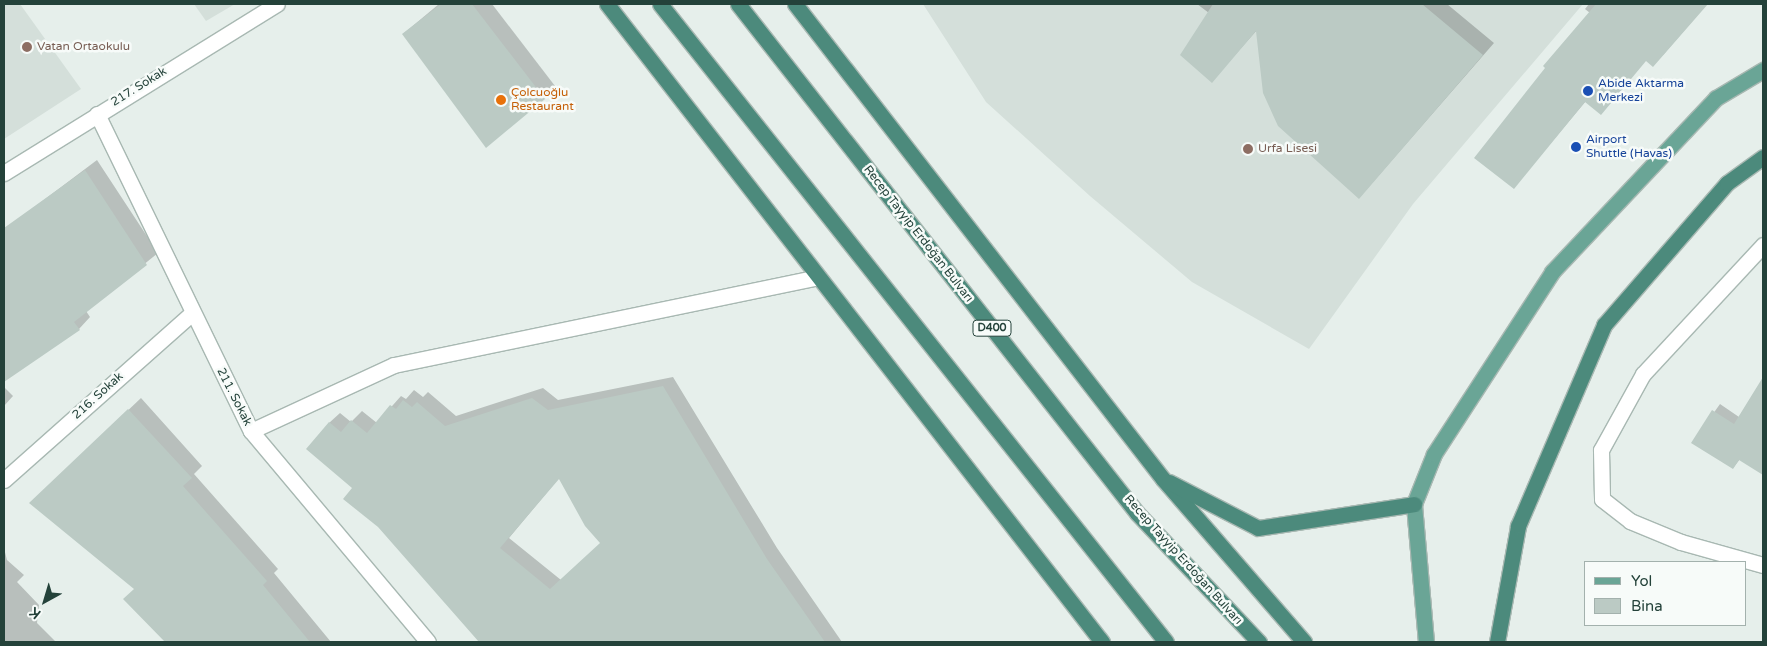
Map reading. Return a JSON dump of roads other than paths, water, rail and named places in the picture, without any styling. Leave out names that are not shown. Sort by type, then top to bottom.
[{"type":"highway","points":[[607,4],[1102,642]]},
{"type":"highway","points":[[660,4],[1166,642]]},
{"type":"highway","name":"Recep Tayyip Erdoğan Bulvarı","points":[[738,4],[1138,513],[1259,642]]},
{"type":"highway","points":[[795,4],[1163,480],[1304,642]]},
{"type":"highway","points":[[1497,642],[1518,526],[1604,325],[1727,183],[1763,157]]},
{"type":"highway","points":[[1163,480],[1258,528],[1414,504]]},
{"type":"main road","points":[[1426,642],[1414,504],[1434,454],[1552,272],[1716,98],[1761,69]]},
{"type":"street","name":"217. Sokak","points":[[4,173],[276,4]]},
{"type":"street","name":"211. Sokak","points":[[97,114],[192,313],[251,431],[428,642]]},
{"type":"street","points":[[1763,245],[1643,374],[1601,450],[1602,499],[1630,521],[1681,542],[1763,565]]},
{"type":"street","points":[[251,431],[394,365],[818,277]]},
{"type":"street","name":"216. Sokak","points":[[4,480],[192,313]]},
{"type":"place","name":"Vatan Ortaokulu","points":[[27,47]]},
{"type":"place","name":"Abide Aktarma Merkezi","points":[[1588,91]]},
{"type":"place","name":"Çolcuoğlu Restaurant","points":[[501,100]]},
{"type":"place","name":"Airport Shuttle (Havas)","points":[[1576,147]]},
{"type":"place","name":"Urfa Lisesi","points":[[1248,149]]}]
